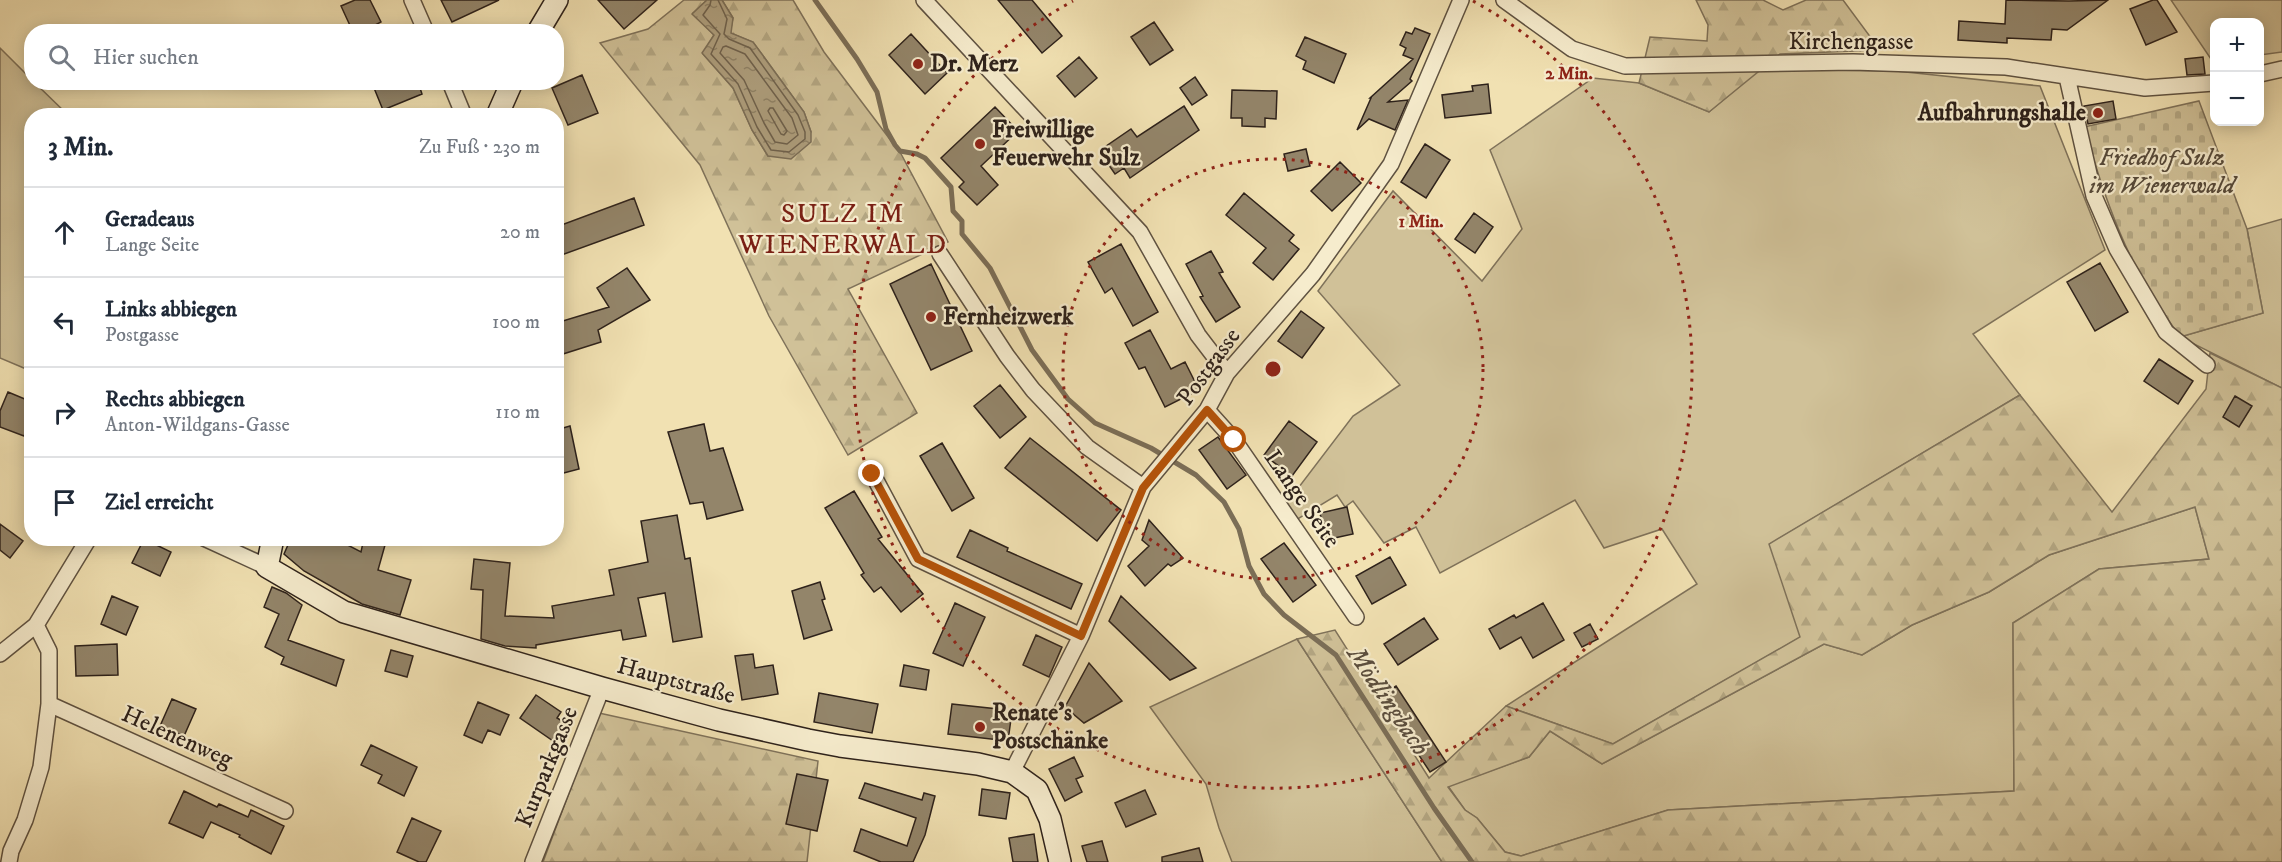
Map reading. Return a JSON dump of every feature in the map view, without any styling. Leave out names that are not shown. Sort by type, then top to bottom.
[{"type":"main road","points":[[543,24],[557,0]]},
{"type":"main road","points":[[501,108],[508,90]]},
{"type":"main road","points":[[267,567],[271,546]]},
{"type":"main road","name":"Hauptstraße","points":[[267,567],[344,612],[718,720],[808,740],[978,764],[1012,772],[1037,790],[1050,819],[1060,862]]},
{"type":"street","points":[[412,0],[422,24]]},
{"type":"street","points":[[924,0],[1140,232],[1198,334],[1227,373]]},
{"type":"street","name":"Postgasse","points":[[1012,772],[1081,636],[1143,488],[1207,410],[1227,373],[1313,274],[1391,164],[1461,0]]},
{"type":"street","name":"Kirchengasse","points":[[1504,0],[1572,49],[1625,66],[1853,62],[2006,67],[2145,87],[2210,83]]},
{"type":"street","points":[[2264,73],[2282,69]]},
{"type":"street","points":[[2067,77],[2094,196],[2117,249],[2166,332],[2207,365]]},
{"type":"street","points":[[453,90],[461,108]]},
{"type":"street","points":[[940,254],[1007,356],[1033,390],[1087,447],[1143,488]]},
{"type":"street","name":"Lange Seite","points":[[1207,410],[1234,440],[1356,616]]},
{"type":"street","points":[[872,474],[918,559],[1081,636]]},
{"type":"street","points":[[0,654],[36,625],[84,546]]},
{"type":"street","points":[[221,546],[267,567]]},
{"type":"street","points":[[9,862],[41,767],[49,704],[49,651],[36,625]]},
{"type":"street","name":"Kurparkgasse","points":[[533,862],[602,688]]},
{"type":"street","name":"Helenenweg","points":[[49,704],[285,811]]},
{"type":"green space","points":[[684,0],[707,0],[693,13],[714,35],[703,54],[733,88],[752,130],[768,156],[811,132],[804,112],[753,42],[730,33],[733,18],[722,0],[793,0],[824,52],[901,154],[948,242],[848,289],[917,413],[848,455],[769,316],[700,165],[600,43],[648,29]]},
{"type":"green space","points":[[1696,0],[1763,0],[1783,10],[1806,0],[1843,0],[1880,50],[1780,54],[1709,112],[1639,83],[1650,37],[1707,41],[1708,25]]},
{"type":"green space","points":[[2171,0],[2282,0],[2282,52],[2264,54],[2264,18],[2210,18],[2210,58]]},
{"type":"green space","points":[[0,48],[24,72],[24,90],[42,90],[61,108],[24,108],[24,368],[0,358]]},
{"type":"green space","points":[[1760,69],[1896,71],[2040,86],[2105,250],[1973,334],[2020,395],[1770,544],[1801,637],[1613,744],[1506,706],[1697,584],[1662,529],[1604,548],[1575,500],[1440,573],[1416,527],[1384,543],[1353,501],[1345,507],[1337,495],[1296,520],[1286,504],[1353,416],[1400,385],[1318,291],[1393,191],[1482,281],[1522,229],[1490,150],[1593,78],[1639,83],[1709,112]]},
{"type":"green space","name":"Friedhof Sulz im Wienerwald","points":[[2199,101],[2247,229],[2263,313],[2180,337],[2148,289],[2125,245],[2102,187],[2084,127]]},
{"type":"green space","points":[[2282,219],[2282,388],[2180,337],[2263,313],[2247,229]]},
{"type":"green space","points":[[2210,353],[2282,388],[2282,862],[1442,862],[1297,639],[1335,630],[1429,778],[1506,706],[1613,744],[1800,637],[1769,544],[2020,395],[2112,512],[2206,389]],"holes":[[[2195,507],[2209,559],[2099,569],[2013,623],[2014,791],[1668,810],[1521,856],[1505,852],[1477,818],[1465,810],[1448,787],[1529,757],[1550,731],[1602,764],[1824,644],[1862,655],[1912,625],[1989,592],[2049,555]]]},
{"type":"green space","points":[[2195,507],[2209,559],[2099,569],[2013,623],[2014,791],[1668,810],[1521,856],[1505,852],[1477,818],[1465,810],[1448,786],[1529,757],[1550,731],[1602,764],[1824,644],[1862,655],[1912,625],[1989,592],[2049,555]]},
{"type":"green space","points":[[1297,639],[1442,862],[1232,862],[1206,784],[1150,707]]},
{"type":"green space","points":[[599,713],[818,761],[807,862],[543,862]]},
{"type":"water","points":[[707,0],[722,0],[733,18],[731,33],[753,42],[804,112],[811,132],[811,142],[791,159],[768,156],[752,130],[733,88],[702,53],[714,35],[692,14]]},
{"type":"building","points":[[355,0],[370,0],[381,22],[349,24],[341,6]]},
{"type":"building","points":[[441,0],[499,0],[452,22]]},
{"type":"building","points":[[598,0],[657,0],[624,29]]},
{"type":"building","points":[[998,0],[1032,0],[1062,36],[1042,53]]},
{"type":"building","points":[[2006,0],[2108,0],[2067,30],[2052,29],[2051,40],[2007,38],[2007,43],[1958,40],[1959,21],[2005,24]]},
{"type":"building","points":[[2157,0],[2177,32],[2146,45],[2130,9]]},
{"type":"building","points":[[1154,22],[1173,50],[1150,65],[1131,37]]},
{"type":"building","points":[[1415,28],[1430,34],[1410,79],[1412,81],[1388,102],[1408,100],[1395,130],[1369,119],[1357,130],[1370,98],[1413,59],[1403,55],[1406,48],[1400,45],[1406,32],[1412,34]]},
{"type":"building","name":"Dr. Merz","points":[[911,34],[947,73],[925,94],[889,55]]},
{"type":"building","points":[[1305,37],[1346,54],[1334,83],[1303,69],[1306,61],[1296,56]]},
{"type":"building","points":[[1079,57],[1097,78],[1075,97],[1057,76]]},
{"type":"building","points":[[2203,57],[2205,74],[2187,75],[2185,59]]},
{"type":"building","points":[[582,75],[598,113],[568,125],[564,108],[561,108],[553,90],[564,90],[564,83]]},
{"type":"building","points":[[1195,77],[1207,95],[1192,105],[1180,88]]},
{"type":"building","points":[[1488,84],[1491,113],[1445,118],[1442,95],[1473,91],[1472,86]]},
{"type":"building","points":[[375,90],[421,90],[422,94],[388,108],[382,108]]},
{"type":"building","points":[[1232,90],[1277,91],[1276,119],[1265,118],[1265,127],[1242,126],[1242,118],[1231,118]]},
{"type":"building","name":"Aufbahrungshalle","points":[[2113,101],[2116,119],[2088,124],[2084,106]]},
{"type":"building","points":[[1184,106],[1199,130],[1130,178],[1124,168],[1115,174],[1099,151],[1131,129],[1137,137]]},
{"type":"building","points":[[995,107],[1018,131],[981,166],[998,185],[977,205],[959,187],[964,182],[941,158]]},
{"type":"building","points":[[1425,144],[1450,160],[1426,198],[1401,182]]},
{"type":"building","points":[[1306,149],[1310,166],[1288,171],[1284,154]]},
{"type":"building","points":[[1340,162],[1361,183],[1332,211],[1311,191]]},
{"type":"building","points":[[1244,193],[1294,235],[1289,241],[1299,249],[1273,280],[1253,263],[1266,248],[1226,215]]},
{"type":"building","points":[[634,198],[644,225],[564,254],[564,224]]},
{"type":"building","points":[[1474,213],[1493,227],[1475,253],[1455,239]]},
{"type":"building","points":[[1121,244],[1158,312],[1133,326],[1112,288],[1105,293],[1088,262]]},
{"type":"building","points":[[1211,251],[1223,272],[1219,273],[1240,307],[1216,322],[1200,297],[1203,296],[1186,264]]},
{"type":"building","points":[[2100,263],[2128,312],[2095,331],[2067,282]]},
{"type":"building","name":"Fernheizwerk","points":[[931,264],[972,351],[931,370],[890,284]]},
{"type":"building","points":[[627,268],[650,300],[598,330],[601,342],[564,354],[564,321],[609,307],[597,288]]},
{"type":"building","points":[[1301,311],[1324,328],[1302,358],[1278,341]]},
{"type":"building","points":[[1150,330],[1171,369],[1185,362],[1199,390],[1165,407],[1145,367],[1139,369],[1125,343]]},
{"type":"building","points":[[2159,359],[2193,381],[2178,404],[2144,381]]},
{"type":"building","points":[[1000,385],[1026,417],[1000,438],[974,406]]},
{"type":"building","points":[[8,392],[24,399],[24,436],[0,427],[0,411]]},
{"type":"building","points":[[2235,396],[2252,406],[2239,427],[2223,417]]},
{"type":"building","points":[[1289,421],[1317,442],[1292,476],[1264,455]]},
{"type":"building","points":[[704,424],[710,451],[723,448],[743,510],[707,519],[703,502],[690,504],[668,432]]},
{"type":"building","points":[[570,426],[579,469],[564,473],[564,428]]},
{"type":"building","points":[[1218,437],[1246,475],[1227,489],[1199,450]]},
{"type":"building","points":[[1030,438],[1121,510],[1097,541],[1005,468]]},
{"type":"building","points":[[942,443],[974,498],[952,511],[920,456]]},
{"type":"building","points":[[854,491],[882,537],[878,539],[923,594],[901,612],[881,587],[874,592],[861,575],[864,573],[825,508]]},
{"type":"building","points":[[1347,507],[1353,534],[1325,540],[1320,513]]},
{"type":"building","points":[[677,515],[685,559],[690,558],[702,637],[673,642],[665,593],[638,598],[646,636],[623,640],[621,630],[536,645],[536,648],[505,646],[481,639],[483,590],[471,589],[474,559],[510,563],[505,616],[554,618],[552,606],[614,595],[609,570],[648,562],[641,521]]},
{"type":"building","points":[[1149,520],[1183,558],[1171,566],[1168,564],[1145,586],[1128,566],[1149,546],[1142,540]]},
{"type":"building","points":[[0,524],[23,541],[10,558],[0,550]]},
{"type":"building","points":[[970,530],[1008,548],[1007,551],[1082,584],[1071,609],[957,557]]},
{"type":"building","points":[[1284,543],[1316,585],[1293,602],[1261,559]]},
{"type":"building","points":[[140,546],[159,546],[171,552],[160,576],[132,563]]},
{"type":"building","points":[[288,546],[349,546],[361,552],[362,546],[385,546],[378,570],[411,580],[400,615],[362,604],[304,571],[284,554]]},
{"type":"building","points":[[1390,557],[1406,585],[1372,604],[1356,576]]},
{"type":"building","points":[[820,582],[825,599],[822,600],[832,630],[804,639],[792,591]]},
{"type":"building","points":[[272,587],[286,593],[302,605],[288,640],[344,660],[336,686],[281,664],[284,657],[265,647],[279,614],[264,607]]},
{"type":"building","points":[[112,596],[138,607],[126,635],[101,624]]},
{"type":"building","points":[[1121,596],[1196,668],[1170,680],[1109,621]]},
{"type":"building","points":[[955,603],[985,617],[963,666],[933,653]]},
{"type":"building","points":[[1543,603],[1564,640],[1533,658],[1521,637],[1500,649],[1489,629],[1514,615],[1516,618]]},
{"type":"building","points":[[1424,618],[1438,639],[1398,665],[1384,644]]},
{"type":"building","points":[[1590,624],[1598,639],[1582,647],[1574,633]]},
{"type":"building","points":[[1036,635],[1062,647],[1049,677],[1023,665]]},
{"type":"building","points":[[117,644],[118,675],[76,676],[75,646]]},
{"type":"building","points":[[391,650],[413,656],[407,677],[385,671]]},
{"type":"building","points":[[753,654],[755,668],[773,665],[778,694],[742,700],[735,656]]},
{"type":"building","points":[[1089,663],[1122,701],[1084,723],[1065,707]]},
{"type":"building","points":[[904,665],[929,670],[926,690],[900,686]]},
{"type":"building","points":[[1396,686],[1446,762],[1430,772],[1380,696]]},
{"type":"building","points":[[819,693],[878,704],[872,733],[814,722]]},
{"type":"building","points":[[536,695],[561,712],[557,718],[569,725],[556,743],[520,718]]},
{"type":"building","points":[[172,699],[196,709],[184,736],[160,726]]},
{"type":"building","points":[[478,702],[509,715],[500,735],[488,730],[482,743],[464,735]]},
{"type":"building","name":"Renate's Postschänke","points":[[952,704],[998,709],[997,718],[1011,719],[1008,741],[948,734]]},
{"type":"building","points":[[371,745],[417,767],[404,796],[378,783],[382,775],[361,765]]},
{"type":"building","points":[[1074,757],[1083,776],[1076,779],[1082,792],[1065,801],[1049,769]]},
{"type":"building","points":[[797,774],[828,780],[817,831],[786,824]]},
{"type":"building","points":[[865,783],[922,800],[924,793],[935,796],[925,835],[913,862],[881,862],[854,851],[861,829],[907,846],[916,818],[859,798]]},
{"type":"building","points":[[982,789],[1010,793],[1006,819],[979,815]]},
{"type":"building","points":[[1145,790],[1156,814],[1126,827],[1115,803]]},
{"type":"building","points":[[184,791],[217,807],[219,804],[248,817],[251,810],[284,826],[271,854],[239,837],[240,835],[211,822],[203,838],[169,823]]},
{"type":"building","points":[[412,818],[441,831],[426,862],[419,862],[397,852]]},
{"type":"building","points":[[1034,834],[1038,862],[1013,862],[1009,838]]},
{"type":"building","points":[[1102,841],[1108,862],[1087,862],[1082,846]]},
{"type":"building","points":[[1199,848],[1203,862],[1162,862],[1162,857]]},
{"type":"waterway","name":"Mödlingbach","points":[[815,0],[857,59],[877,92],[886,129],[895,145],[900,151],[925,158],[951,187],[953,211],[962,221],[962,234],[990,268],[1032,350],[1068,399],[1095,423],[1151,448],[1196,475],[1224,502],[1239,529],[1249,566],[1264,594],[1284,615],[1336,655],[1434,808],[1472,862]]},
{"type":"place","name":"Dr. Merz","points":[[918,64]]},
{"type":"place","name":"Aufbahrungshalle","points":[[2098,113]]},
{"type":"place","name":"Freiwillige Feuerwehr Sulz","points":[[980,144]]},
{"type":"place","name":"Fernheizwerk","points":[[931,317]]},
{"type":"place","name":"Renate's Postschänke","points":[[980,727]]},
{"type":"district","name":"SULZ IM WIENERWALD","points":[[843,230]]},
{"type":"route","points":[[872,474],[918,559],[1081,636],[1143,488],[1207,410],[1234,440]]}]
